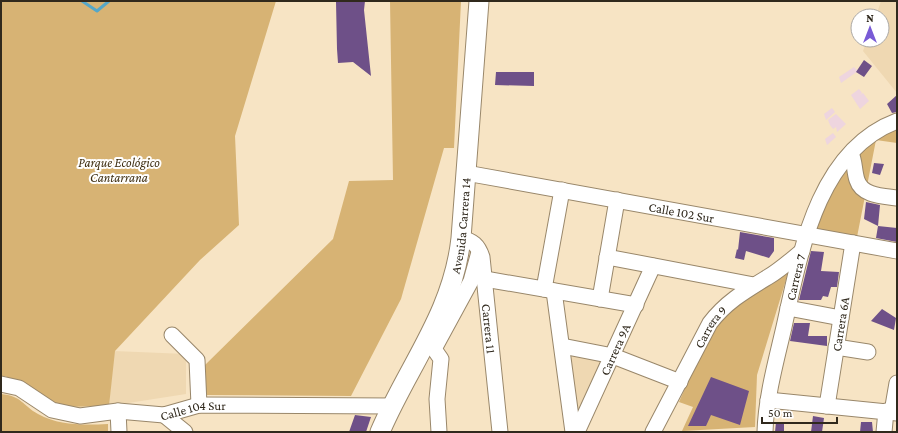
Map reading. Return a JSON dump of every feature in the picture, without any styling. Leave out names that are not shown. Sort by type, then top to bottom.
[{"type":"main road","name":"Avenida Carrera 14","points":[[380,432],[393,406],[430,347],[450,289],[457,261],[461,238],[479,1]]},
{"type":"street","name":"Carrera 7","points":[[765,432],[768,400],[788,308],[814,212],[838,168],[851,153],[866,138],[897,121]]},
{"type":"street","points":[[851,153],[857,181],[861,189],[866,192],[897,198]]},
{"type":"street","name":"Calle 102 Sur","points":[[466,173],[897,251]]},
{"type":"street","points":[[562,190],[549,290],[562,346],[573,432]]},
{"type":"street","points":[[600,299],[617,200]]},
{"type":"street","points":[[439,432],[437,399],[441,365],[438,353],[430,347],[471,281],[480,248],[469,240],[461,238]]},
{"type":"street","name":"Carrera 6A","points":[[827,406],[853,243]]},
{"type":"street","name":"Carrera 11","points":[[480,248],[485,279],[500,432]]},
{"type":"street","name":"Carrera 9","points":[[653,432],[714,318],[735,297],[778,270],[802,252]]},
{"type":"street","points":[[607,257],[754,285]]},
{"type":"street","name":"Carrera 9A","points":[[577,432],[653,266]]},
{"type":"street","points":[[485,279],[636,305]]},
{"type":"street","points":[[788,308],[841,318]]},
{"type":"street","points":[[172,335],[197,360],[199,405]]},
{"type":"street","points":[[562,346],[613,356],[680,382]]},
{"type":"street","points":[[836,347],[868,352]]},
{"type":"street","points":[[884,432],[892,412],[897,383]]},
{"type":"street","name":"Calle 104 Sur","points":[[1,384],[19,388],[52,410],[65,414],[86,416],[118,411],[164,415],[199,405],[393,406]]},
{"type":"street","points":[[768,400],[892,412]]},
{"type":"street","points":[[118,411],[119,432]]},
{"type":"street","points":[[164,415],[185,432]]},
{"type":"shaded area","points":[[881,1],[897,1],[897,93],[863,51],[864,48],[890,48],[890,8],[879,8]]},
{"type":"shaded area","points":[[854,67],[858,71],[841,83],[839,77]]},
{"type":"shaded area","points":[[859,89],[862,93],[860,95],[863,93],[869,101],[860,109],[851,95]]},
{"type":"shaded area","points":[[832,108],[835,112],[826,120],[824,114]]},
{"type":"shaded area","points":[[836,114],[846,124],[837,132],[836,127],[833,129],[828,120]]},
{"type":"shaded area","points":[[833,133],[836,137],[827,145],[825,139]]},
{"type":"shaded area","points":[[565,349],[606,359],[576,426]]},
{"type":"shaded area","points":[[114,351],[186,354],[186,394],[109,406]]},
{"type":"green space","name":"Parque Ecológico Cantarrana","points":[[1,1],[276,1],[235,136],[239,225],[200,260],[115,351],[109,406],[62,407],[31,388],[5,376],[1,376]]},
{"type":"green space","points":[[390,1],[461,1],[454,148],[444,148],[401,299],[351,396],[206,395],[205,365],[333,239],[349,181],[393,180]]},
{"type":"green space","points":[[897,128],[897,143],[876,140],[882,137]]},
{"type":"green space","points":[[876,140],[857,237],[814,230],[828,200],[844,172],[858,154]]},
{"type":"green space","points":[[789,270],[757,375],[755,427],[682,431],[693,407],[679,402],[712,333],[726,315],[740,302]]},
{"type":"green space","points":[[1,394],[18,399],[33,411],[46,418],[72,424],[108,424],[108,432],[1,432]]},
{"type":"building","points":[[365,1],[364,10],[371,76],[353,62],[338,63],[336,2]]},
{"type":"building","points":[[864,60],[872,66],[864,77],[856,72]]},
{"type":"building","points":[[496,72],[534,72],[534,86],[495,85]]},
{"type":"building","points":[[897,95],[897,112],[892,113],[887,104]]},
{"type":"building","points":[[874,163],[884,164],[880,175],[872,173]]},
{"type":"building","points":[[866,202],[880,205],[878,226],[864,219]]},
{"type":"building","points":[[878,226],[897,228],[897,242],[876,238]]},
{"type":"building","points":[[740,232],[774,238],[774,251],[769,258],[746,251],[744,260],[735,258],[737,249],[738,250]]},
{"type":"building","points":[[811,251],[824,252],[821,271],[839,272],[837,287],[831,287],[828,297],[823,296],[821,300],[799,300]]},
{"type":"building","points":[[882,309],[896,318],[894,330],[871,321]]},
{"type":"building","points":[[794,323],[810,323],[808,336],[827,336],[827,346],[790,341]]},
{"type":"building","points":[[711,377],[749,391],[740,425],[711,415],[706,426],[688,426]]},
{"type":"building","points":[[355,415],[371,417],[366,432],[349,432]]},
{"type":"building","points":[[813,416],[824,418],[822,432],[811,432]]},
{"type":"building","points":[[776,422],[784,423],[784,432],[775,432]]},
{"type":"building","points":[[861,422],[872,422],[873,432],[860,432]]},
{"type":"waterway","points":[[82,1],[97,11],[109,1]]}]
